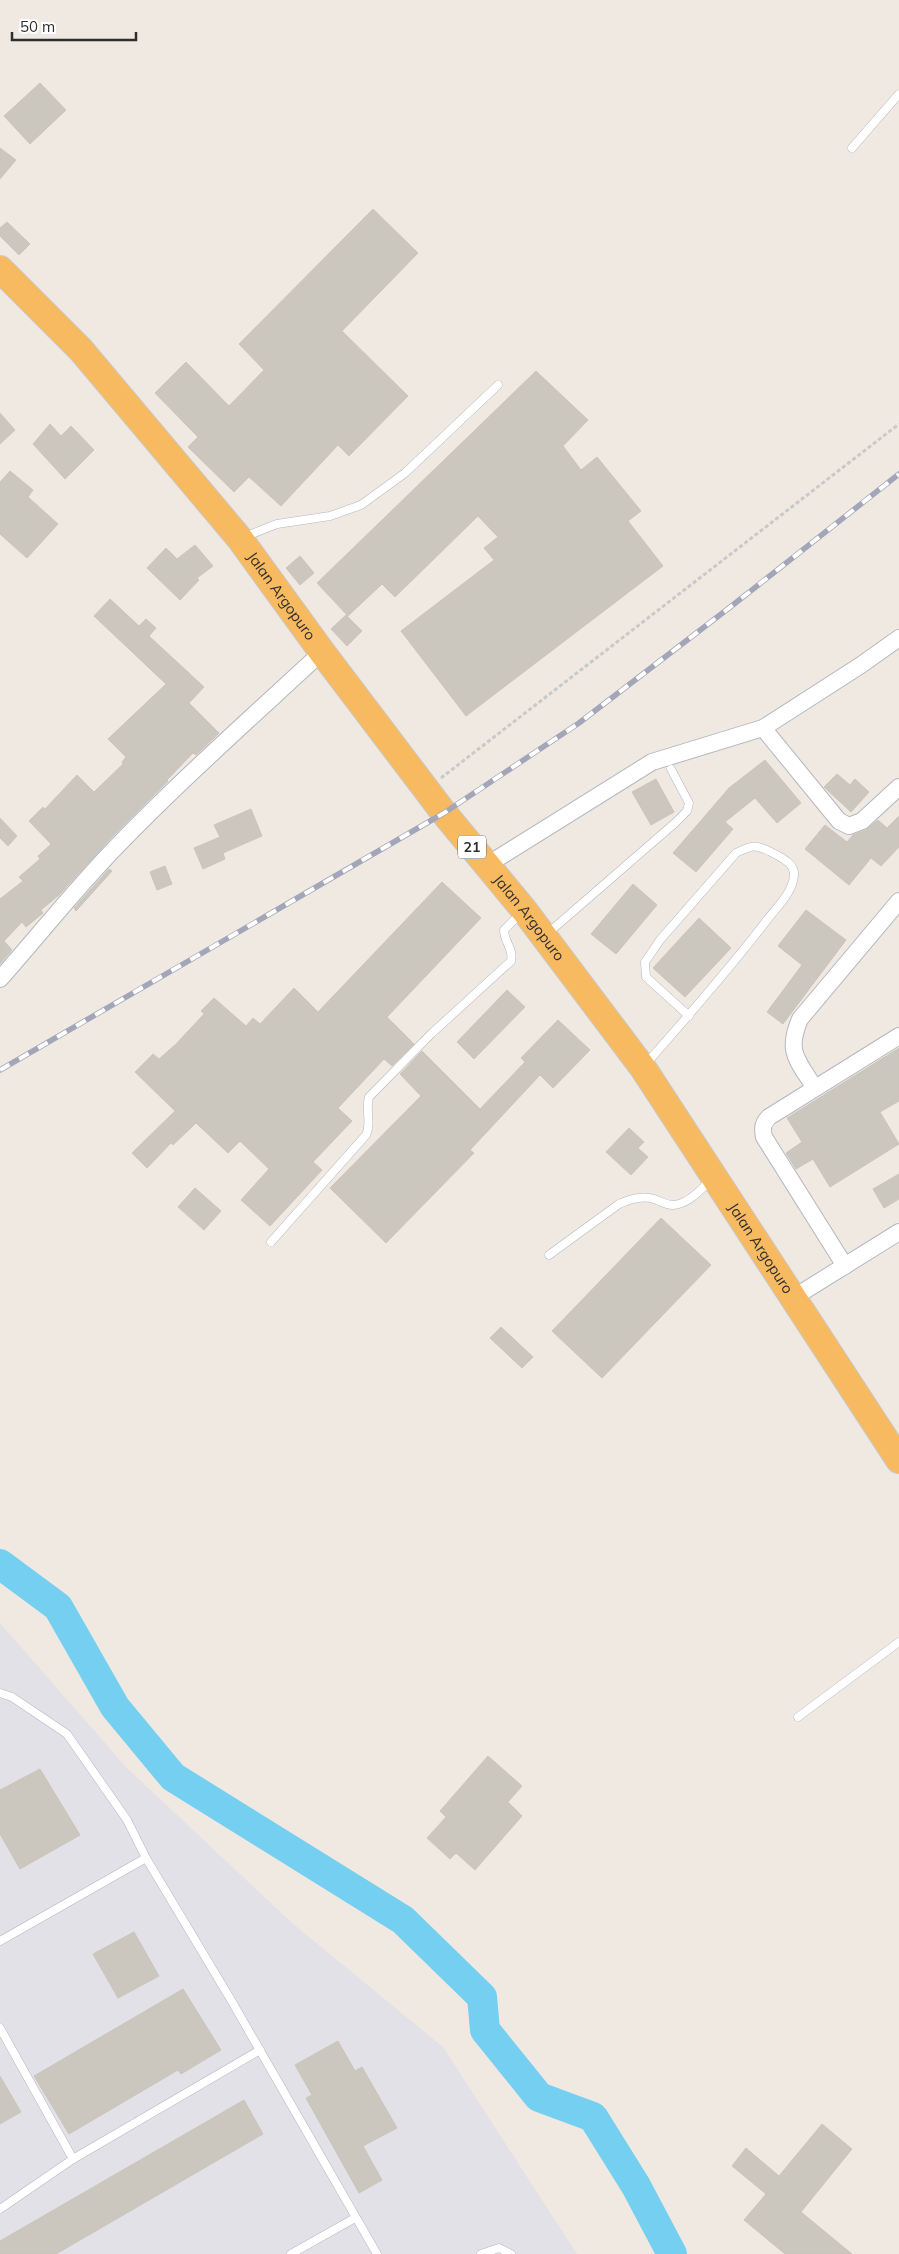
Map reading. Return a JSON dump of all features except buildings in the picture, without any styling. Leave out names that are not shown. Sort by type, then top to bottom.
[{"type":"highway","name":"Jalan Argopuro","points":[[0,269],[80,350],[240,539],[322,652],[444,813],[544,936],[643,1068],[899,1460]]},
{"type":"street","points":[[487,865],[652,762],[763,728],[862,665],[899,638]]},
{"type":"street","points":[[0,980],[52,916],[118,846],[220,746],[322,652]]},
{"type":"street","points":[[763,728],[839,821],[849,826],[862,821],[899,787]]},
{"type":"street","points":[[814,1087],[793,1052],[795,1032],[800,1019],[899,901]]},
{"type":"street","points":[[846,1266],[764,1137],[762,1130],[764,1122],[769,1116],[899,1036]]},
{"type":"street","points":[[793,1298],[899,1232]]},
{"type":"lane","points":[[852,148],[899,94]]},
{"type":"lane","points":[[240,539],[277,524],[330,516],[361,505],[405,473],[498,385]]},
{"type":"lane","points":[[544,936],[687,811],[689,803],[670,768]]},
{"type":"lane","points":[[643,1068],[689,1016],[746,949],[791,888],[795,873],[792,866],[784,858],[757,846],[750,846],[736,853],[660,940],[645,962],[646,977],[689,1016]]},
{"type":"lane","points":[[271,1242],[366,1135],[369,1126],[367,1104],[369,1098],[431,1034],[511,961],[512,953],[504,935],[504,930],[524,910]]},
{"type":"lane","points":[[549,1255],[619,1204],[630,1199],[642,1198],[666,1204],[680,1203],[694,1196],[714,1178]]},
{"type":"lane","points":[[798,1718],[899,1642]]},
{"type":"lane","points":[[0,1693],[12,1697],[67,1734],[126,1820],[146,1858],[260,2050],[377,2254]]},
{"type":"lane","points":[[0,1942],[146,1858]]},
{"type":"lane","points":[[0,2028],[73,2159]]},
{"type":"lane","points":[[0,2210],[73,2159],[260,2050]]},
{"type":"lane","points":[[291,2254],[355,2218]]},
{"type":"lane","points":[[481,2254],[499,2248],[511,2254]]},
{"type":"path","points":[[427,789],[899,424]]},
{"type":"shaded area","points":[[0,1623],[126,1767],[292,1923],[443,2047],[577,2254],[0,2254]]},
{"type":"waterway","points":[[0,1564],[58,1607],[115,1707],[173,1777],[403,1920],[482,1997],[485,2030],[539,2097],[593,2117],[636,2186],[672,2254]]},
{"type":"railway","points":[[0,1070],[444,813],[579,723],[899,474]]}]
